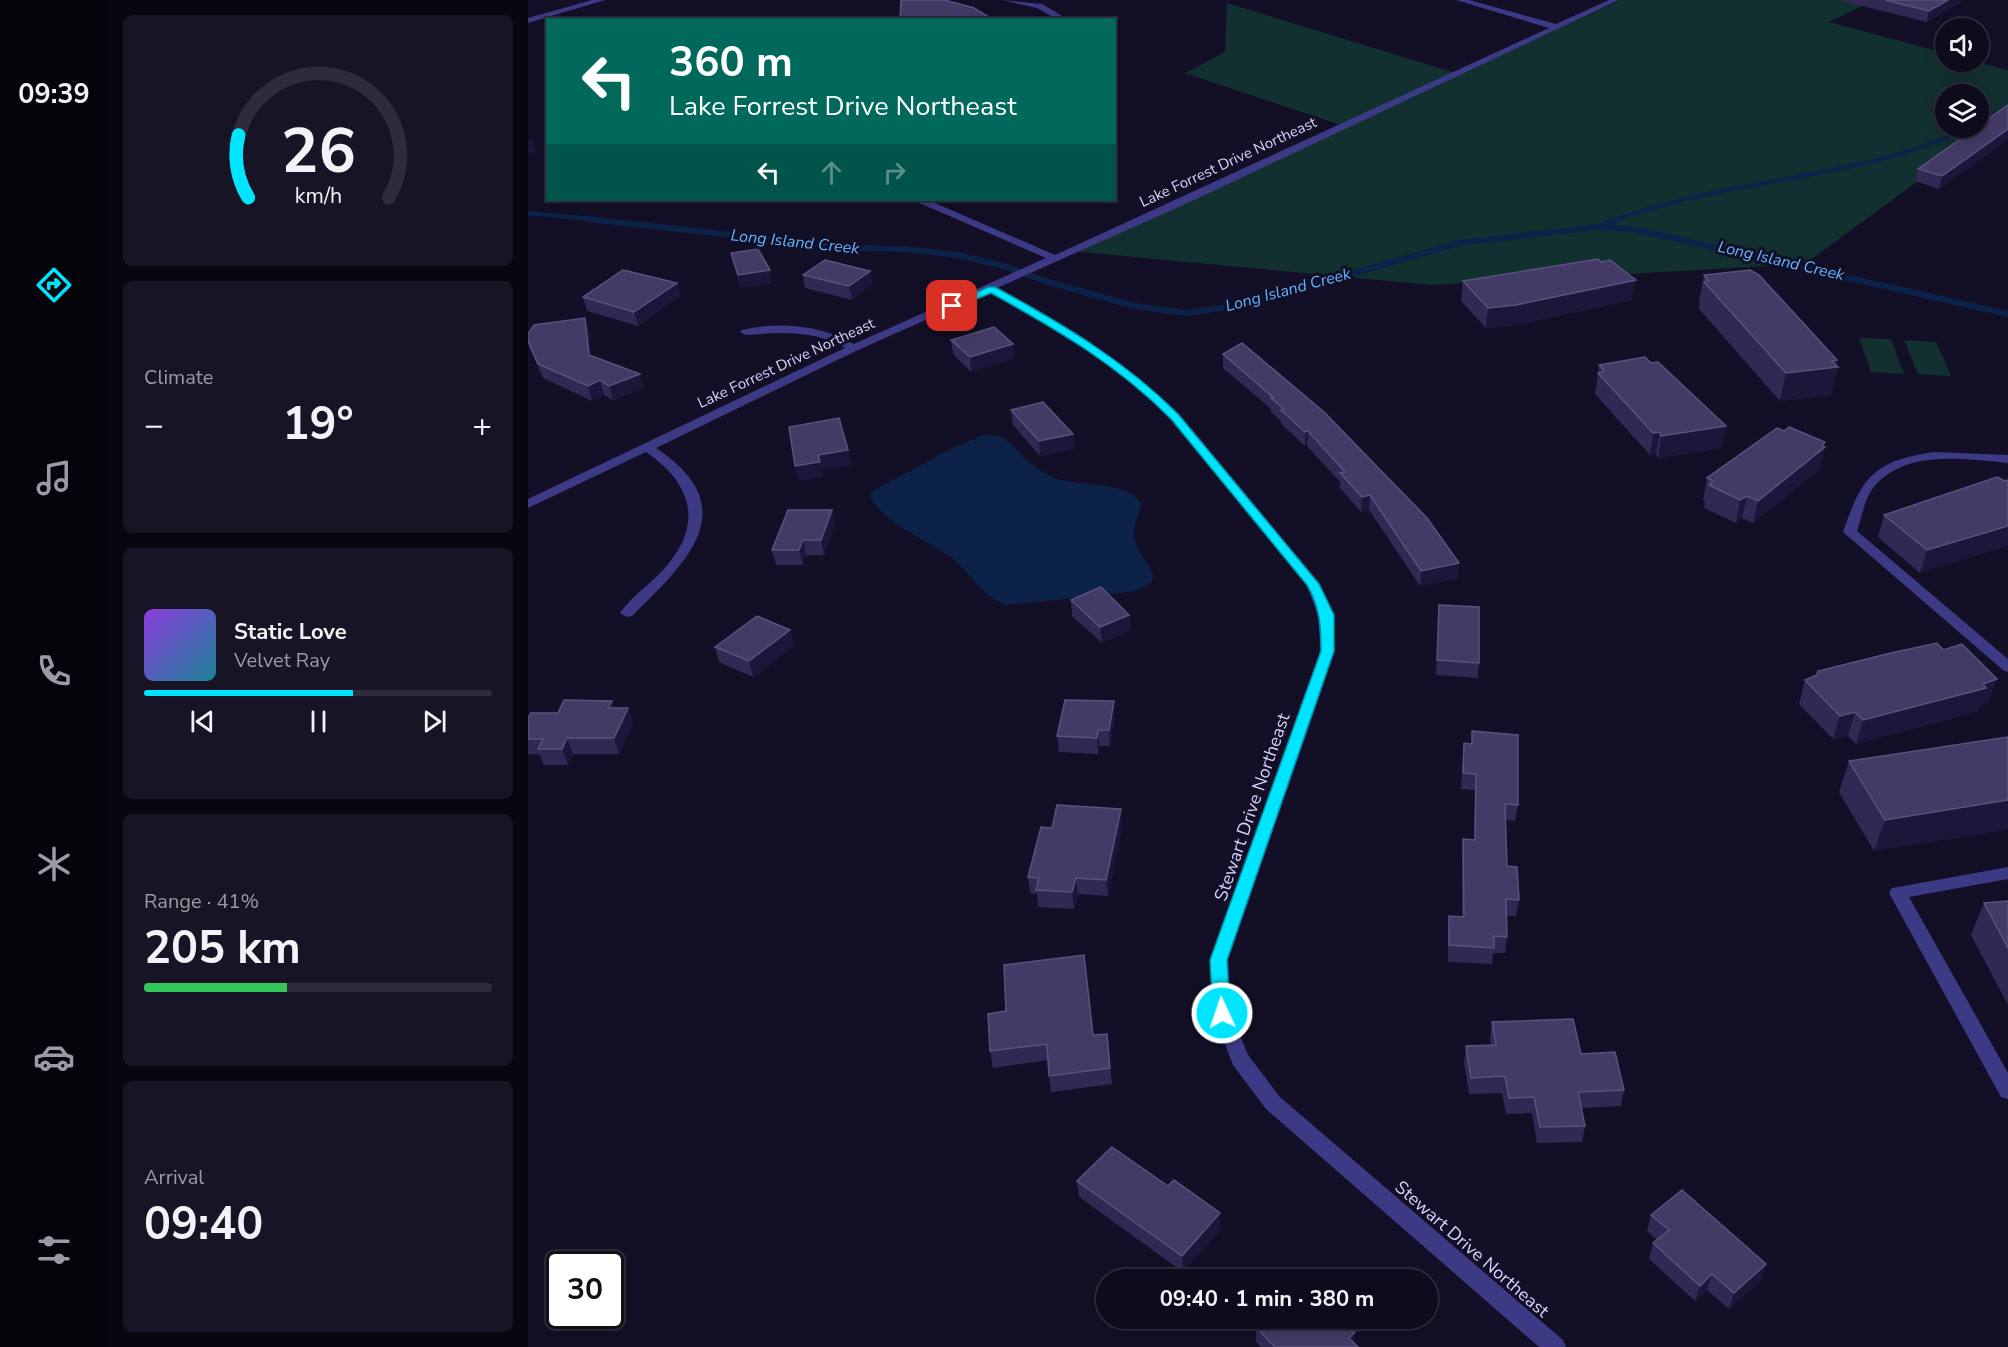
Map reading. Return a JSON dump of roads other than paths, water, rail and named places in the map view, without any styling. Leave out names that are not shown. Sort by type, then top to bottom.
[{"type":"street","points":[[528,21],[601,0]]},
{"type":"street","points":[[1006,0],[1039,6],[1061,18]]},
{"type":"street","points":[[1460,0],[1557,27]]},
{"type":"street","name":"Lake Forrest Drive Northeast","points":[[528,504],[854,348],[1056,259],[1615,0]]},
{"type":"street","points":[[923,201],[1056,259]]},
{"type":"street","name":"Stewart Drive Northeast","points":[[999,285],[1072,333],[1151,393],[1174,417],[1313,584],[1327,615],[1328,651],[1219,960],[1222,1013],[1240,1059],[1273,1103],[1555,1347]]},
{"type":"street","points":[[746,332],[793,328],[835,336],[854,348]]},
{"type":"street","points":[[627,613],[678,561],[690,540],[696,517],[694,495],[685,477],[669,460],[646,447]]},
{"type":"street","points":[[2008,459],[1942,454],[1893,466],[1868,486],[1850,532],[2008,667]]},
{"type":"street","points":[[2008,873],[1898,893],[2008,1091]]},
{"type":"water","points":[[984,435],[1001,438],[1012,444],[1036,467],[1055,478],[1115,488],[1135,496],[1141,503],[1134,536],[1152,573],[1153,579],[1149,584],[1123,593],[1005,605],[988,595],[944,552],[894,522],[874,504],[870,494],[876,489],[951,449]]},
{"type":"waterway","points":[[1989,118],[2008,108]]},
{"type":"waterway","points":[[1615,220],[1681,200],[1882,159],[1946,138]]},
{"type":"waterway","name":"Long Island Creek","points":[[528,213],[602,220]]},
{"type":"waterway","name":"Long Island Creek","points":[[587,219],[850,248],[906,249],[957,255],[1004,266],[1045,281],[1134,306],[1186,313],[1242,305],[1460,243],[1598,227],[1633,229],[2008,314]]},
{"type":"waterway","points":[[1600,226],[1619,219]]}]
